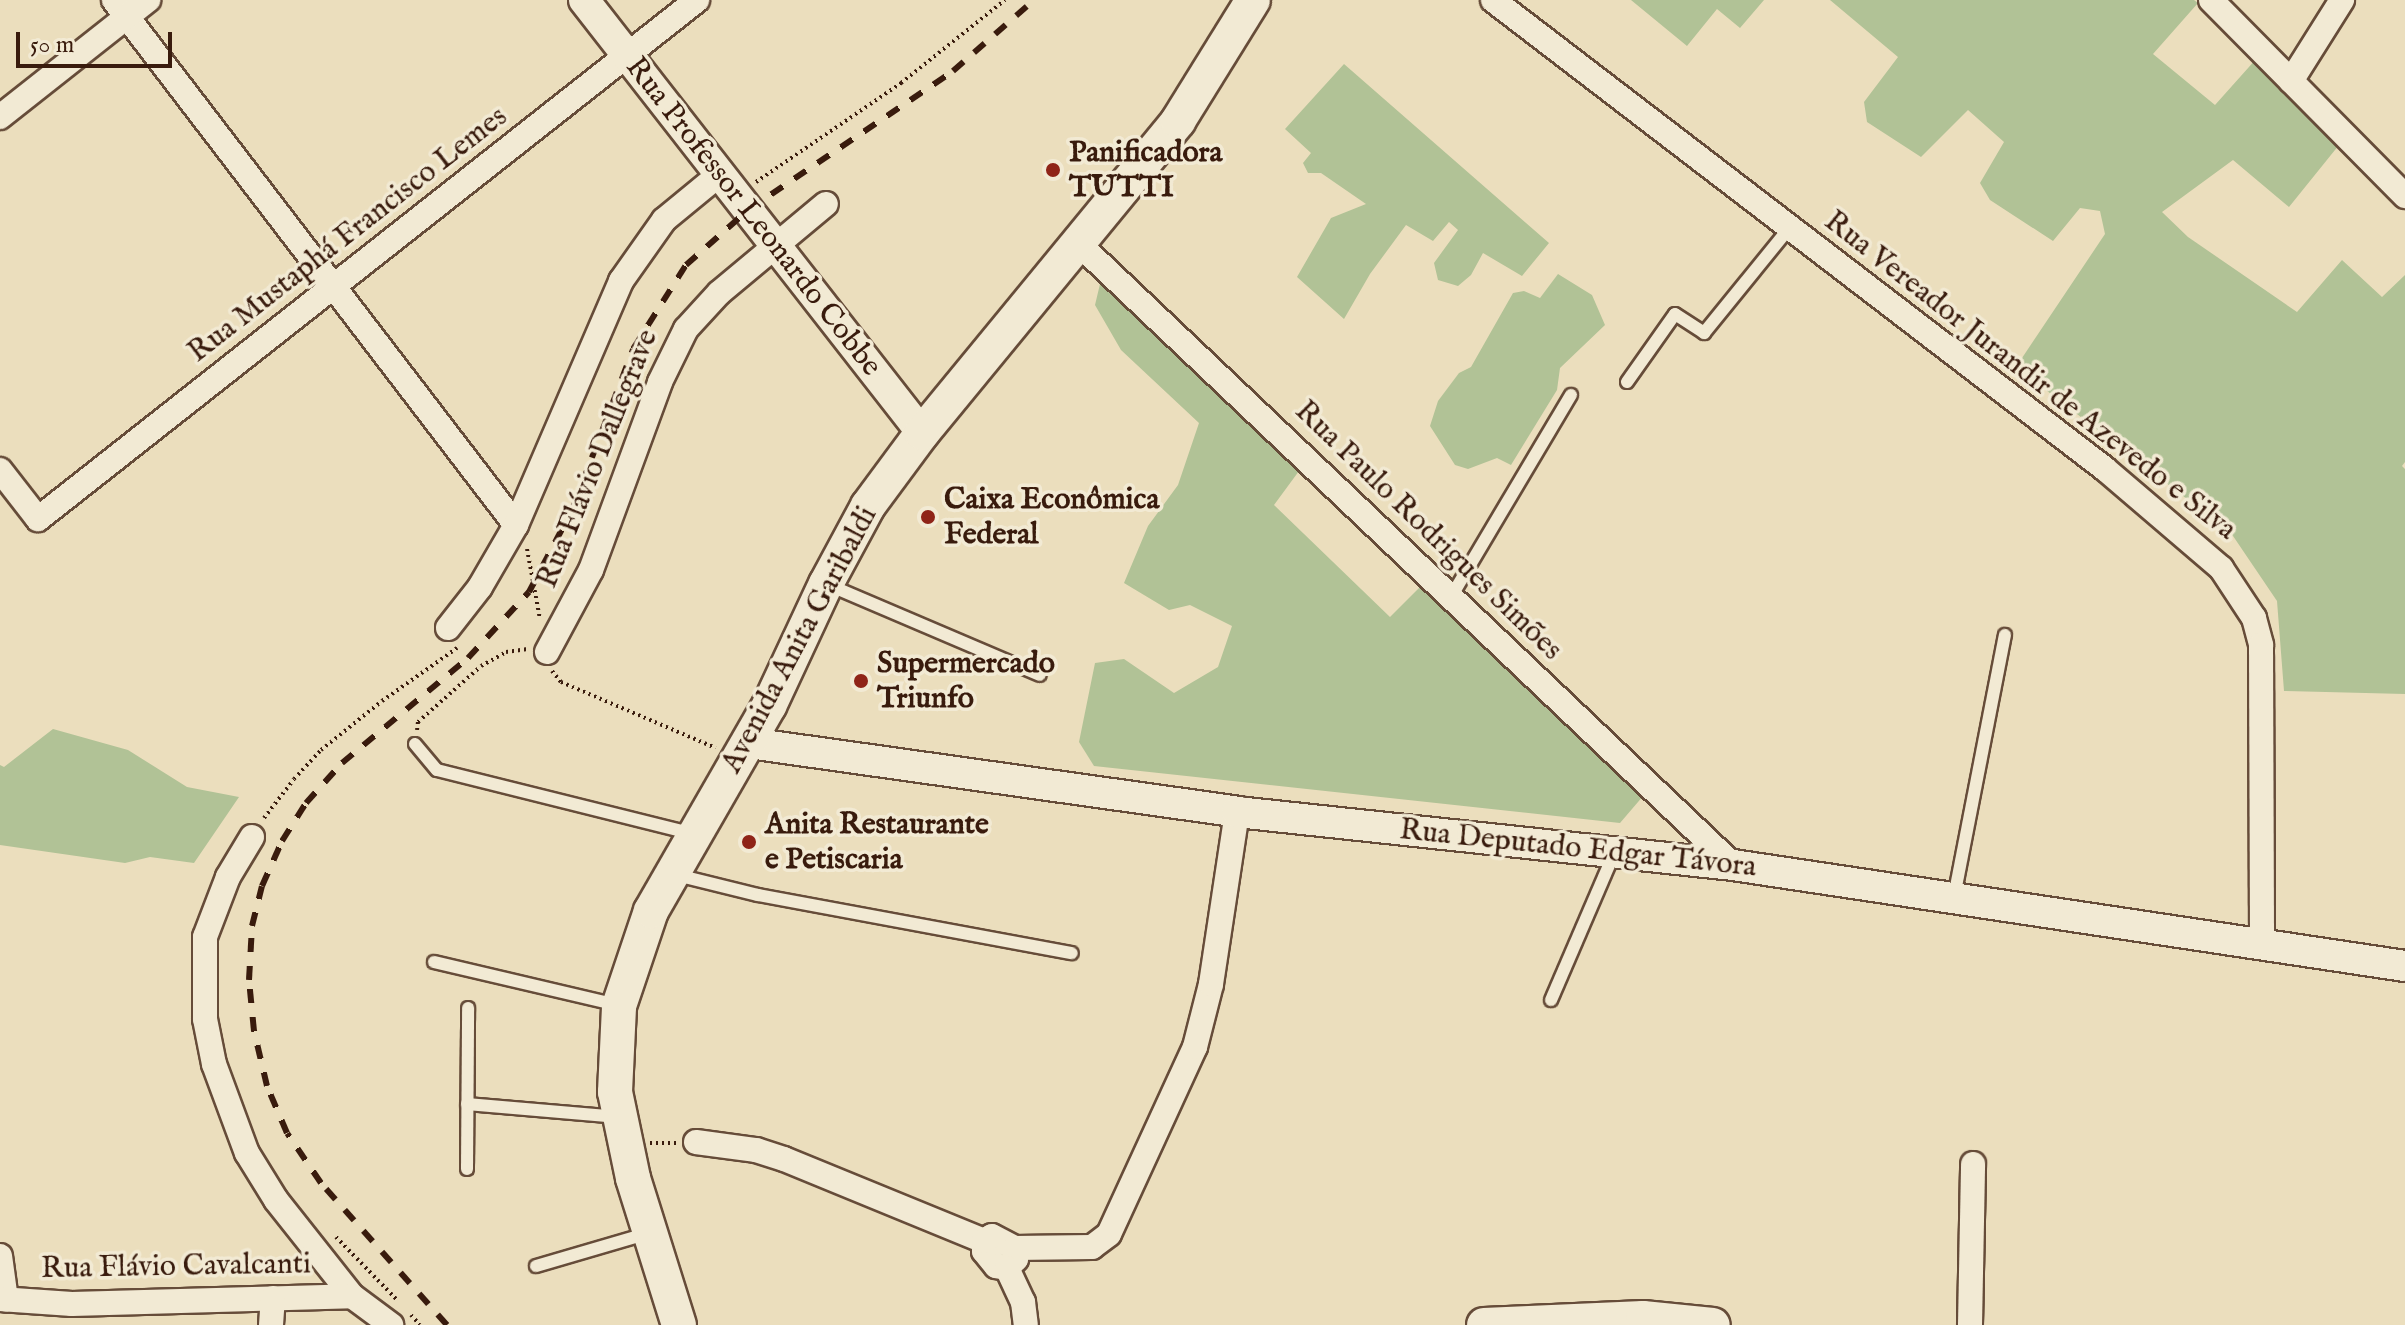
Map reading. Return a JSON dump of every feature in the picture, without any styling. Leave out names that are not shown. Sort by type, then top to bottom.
[{"type":"main road","name":"Avenida Anita Garibaldi","points":[[685,1324],[649,1233],[621,1131],[614,1070],[619,1006],[637,942],[670,874],[745,751],[826,584],[868,506],[922,433],[1178,121],[1253,0]]},
{"type":"main road","points":[[1484,1325],[1643,1322],[1713,1325]]},
{"type":"street","points":[[0,117],[120,8],[148,0]]},
{"type":"street","name":"Rua Professor Leonardo Cobbe","points":[[584,0],[922,433]]},
{"type":"street","name":"Rua Mustaphá Francisco Lemes","points":[[0,470],[38,519],[697,0]]},
{"type":"street","name":"Rua Vereador Jurandir de Azevedo e Silva","points":[[1493,0],[2149,504],[2212,559],[2240,593],[2254,618],[2264,677],[2262,943]]},
{"type":"street","points":[[2211,0],[2405,196]]},
{"type":"street","points":[[2291,81],[2342,0]]},
{"type":"street","points":[[120,8],[516,525]]},
{"type":"street","name":"Rua Flávio Dallegrave","points":[[448,628],[480,587],[516,525],[621,281],[664,220],[720,174]]},
{"type":"street","name":"Rua Flávio Dallegrave","points":[[547,652],[591,570],[660,382],[686,329],[719,293],[826,204]]},
{"type":"street","name":"Rua Paulo Rodrigues Simões","points":[[1079,244],[1733,865]]},
{"type":"street","name":"Rua Deputado Edgar Távora","points":[[745,751],[1237,812],[1733,865],[2405,966]]},
{"type":"street","points":[[1011,1258],[1092,1247],[1109,1234],[1195,1047],[1211,984],[1237,812]]},
{"type":"street","points":[[252,837],[228,877],[205,937],[204,1004],[214,1064],[247,1153],[284,1211],[352,1296],[400,1314]]},
{"type":"street","points":[[696,1142],[756,1150],[984,1241],[992,1236],[1011,1258],[1026,1325]]},
{"type":"street","points":[[1970,1325],[1973,1164]]},
{"type":"street","points":[[0,1256],[3,1300]]},
{"type":"street","name":"Rua Flávio Cavalcanti","points":[[3,1300],[72,1304],[352,1296]]},
{"type":"street","points":[[271,1325],[273,1298]]},
{"type":"lane","points":[[1627,382],[1675,314],[1704,333],[1790,227]]},
{"type":"lane","points":[[1451,597],[1571,395]]},
{"type":"lane","points":[[826,584],[1040,675]]},
{"type":"lane","points":[[1954,897],[2005,635]]},
{"type":"lane","points":[[415,744],[437,770],[694,834]]},
{"type":"lane","points":[[1551,1000],[1615,851]]},
{"type":"lane","points":[[670,874],[758,895],[1072,953]]},
{"type":"lane","points":[[434,962],[619,1006]]},
{"type":"lane","points":[[467,1169],[468,1008]]},
{"type":"lane","points":[[467,1104],[621,1131]]},
{"type":"lane","points":[[536,1266],[649,1233]]},
{"type":"path","points":[[751,185],[901,83],[1005,0]]},
{"type":"path","points":[[516,525],[527,549],[552,671],[561,682],[745,751]]},
{"type":"path","points":[[415,744],[418,722],[481,666],[506,652],[547,652]]},
{"type":"path","points":[[621,1131],[696,1142]]},
{"type":"path","points":[[331,1232],[400,1314],[420,1325]]},
{"type":"green space","points":[[1631,0],[1764,0],[1740,28],[1717,9],[1687,46]]},
{"type":"green space","points":[[1830,0],[2194,0],[2198,3],[2153,54],[2215,105],[2257,58],[2339,145],[2289,207],[2233,160],[2162,212],[2188,237],[2297,312],[2342,260],[2382,297],[2405,275],[2405,462],[2402,466],[2405,469],[2405,694],[2284,691],[2277,601],[2231,533],[2016,367],[2105,234],[2100,211],[2080,208],[2053,241],[1990,200],[1980,183],[2004,142],[1968,110],[1921,157],[1867,122],[1864,102],[1898,57]]},
{"type":"green space","points":[[1344,64],[1549,243],[1522,276],[1483,253],[1471,275],[1458,286],[1438,280],[1434,263],[1458,230],[1449,222],[1433,241],[1406,225],[1370,274],[1344,319],[1297,277],[1331,218],[1366,204],[1321,173],[1308,173],[1303,163],[1311,153],[1285,129]]},
{"type":"green space","points":[[1558,274],[1592,295],[1605,325],[1560,368],[1557,390],[1511,465],[1497,458],[1468,469],[1455,465],[1430,426],[1438,401],[1459,373],[1471,367],[1513,293],[1524,291],[1540,298]]},
{"type":"green space","points":[[1100,284],[1299,471],[1274,505],[1390,617],[1422,585],[1644,795],[1620,823],[1094,766],[1079,742],[1095,663],[1124,659],[1174,693],[1218,667],[1232,626],[1190,605],[1169,610],[1124,583],[1148,526],[1178,485],[1199,423],[1121,350],[1095,305]]},
{"type":"green space","points":[[53,729],[128,750],[187,787],[239,797],[194,863],[150,857],[125,863],[0,845],[0,765],[4,767]]},
{"type":"railway","points":[[447,1325],[321,1183],[287,1133],[267,1086],[254,1031],[249,980],[252,926],[262,886],[282,841],[306,803],[342,763],[468,658],[529,592],[572,510],[633,349],[686,265],[748,210],[953,71],[1034,0]]},
{"type":"place","name":"Panificadora TUTTI","points":[[1053,170]]},
{"type":"place","name":"Caixa Econômica Federal","points":[[928,517]]},
{"type":"place","name":"Supermercado Triunfo","points":[[861,681]]},
{"type":"place","name":"Anita Restaurante e Petiscaria","points":[[749,842]]}]
